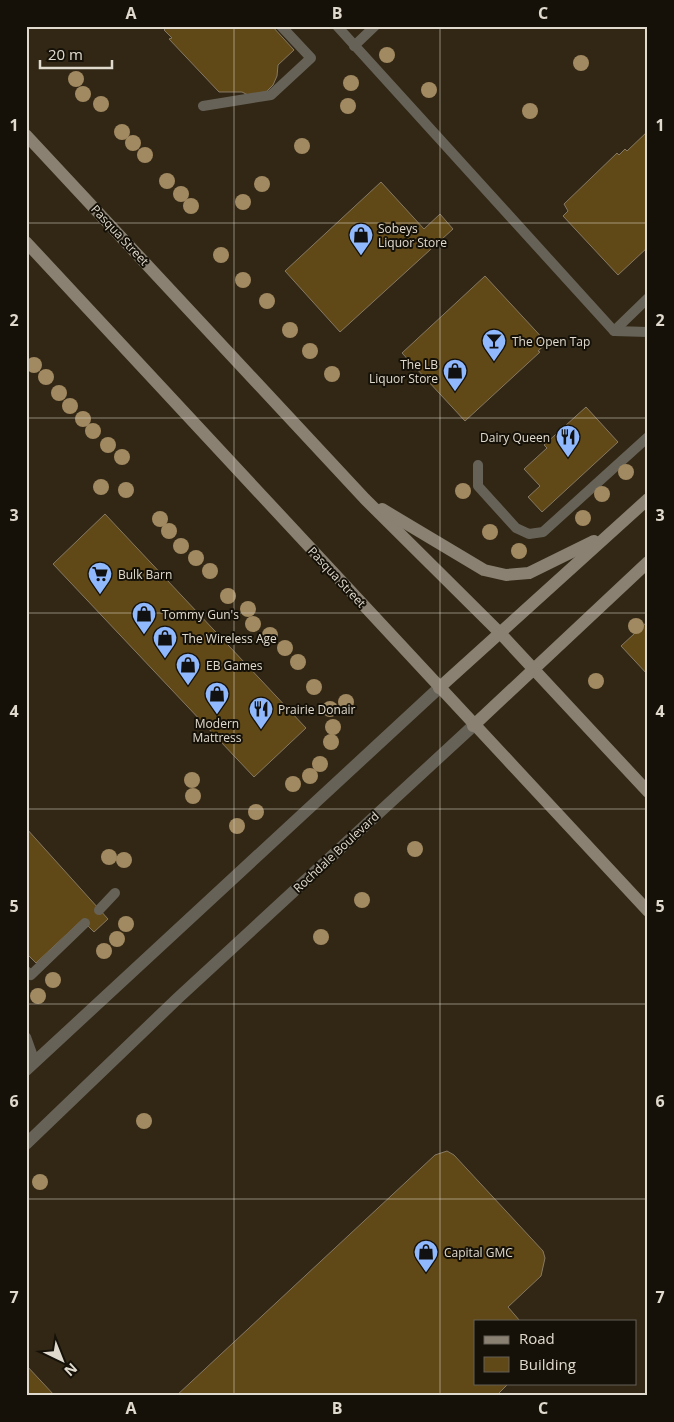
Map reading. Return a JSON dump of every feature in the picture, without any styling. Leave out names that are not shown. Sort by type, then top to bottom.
[{"type":"main road","name":"Pasqua Street","points":[[26,134],[366,499],[500,633],[648,792]]},
{"type":"main road","name":"Pasqua Street","points":[[26,242],[473,726],[648,911]]},
{"type":"main road","points":[[366,499],[484,570],[506,576],[529,573],[612,532]]},
{"type":"main road","points":[[439,688],[648,499]]},
{"type":"main road","name":"Rochdale Boulevard","points":[[473,726],[648,562]]},
{"type":"street","points":[[29,1063],[439,688]]},
{"type":"street","name":"Rochdale Boulevard","points":[[26,1144],[178,998],[473,726]]},
{"type":"lane","points":[[203,106],[271,95],[311,58],[281,26]]},
{"type":"lane","points":[[337,26],[614,331],[648,332]]},
{"type":"lane","points":[[354,46],[375,26]]},
{"type":"lane","points":[[614,331],[648,298]]},
{"type":"lane","points":[[478,464],[478,486],[516,528],[529,534],[543,532],[648,437]]},
{"type":"lane","points":[[99,910],[115,893]]},
{"type":"lane","points":[[26,971],[31,975],[85,923]]},
{"type":"lane","points":[[26,1037],[29,1063]]},
{"type":"building","points":[[168,26],[272,26],[294,50],[278,65],[277,76],[273,85],[266,92],[248,95],[242,92],[219,92],[169,39],[172,38],[164,30]]},
{"type":"building","points":[[648,131],[648,247],[618,275],[563,216],[568,211],[564,204],[617,153],[619,155],[625,149],[627,151]]},
{"type":"building","name":"Sobeys Liquor Store","points":[[381,182],[424,229],[440,214],[453,229],[340,332],[285,271]]},
{"type":"building","points":[[485,276],[547,343],[538,351],[540,352],[465,421],[402,353]]},
{"type":"building","name":"Dairy Queen","points":[[586,407],[618,442],[542,512],[528,497],[540,486],[524,469],[547,448],[544,445]]},
{"type":"building","points":[[105,514],[306,728],[254,777],[53,564]]},
{"type":"building","points":[[648,621],[648,675],[621,646]]},
{"type":"building","points":[[26,828],[108,919],[94,932],[82,920],[36,963],[26,953]]},
{"type":"building","name":"Capital GMC","points":[[447,1151],[454,1155],[543,1251],[545,1258],[541,1276],[508,1307],[519,1320],[474,1320],[474,1384],[508,1384],[496,1396],[176,1396],[435,1155]]},
{"type":"building","points":[[26,1365],[55,1396],[26,1396]]},
{"type":"place","name":"Sobeys Liquor Store","points":[[361,256]]},
{"type":"place","name":"The Open Tap","points":[[494,362]]},
{"type":"place","name":"The LB Liquor Store","points":[[455,392]]},
{"type":"place","name":"Dairy Queen","points":[[568,458]]},
{"type":"place","name":"Bulk Barn","points":[[100,595]]},
{"type":"place","name":"Tommy Gun's","points":[[144,635]]},
{"type":"place","name":"The Wireless Age","points":[[165,659]]},
{"type":"place","name":"EB Games","points":[[188,686]]},
{"type":"place","name":"Modern Mattress","points":[[217,715]]},
{"type":"place","name":"Prairie Donair","points":[[261,730]]},
{"type":"place","name":"Capital GMC","points":[[426,1273]]}]
